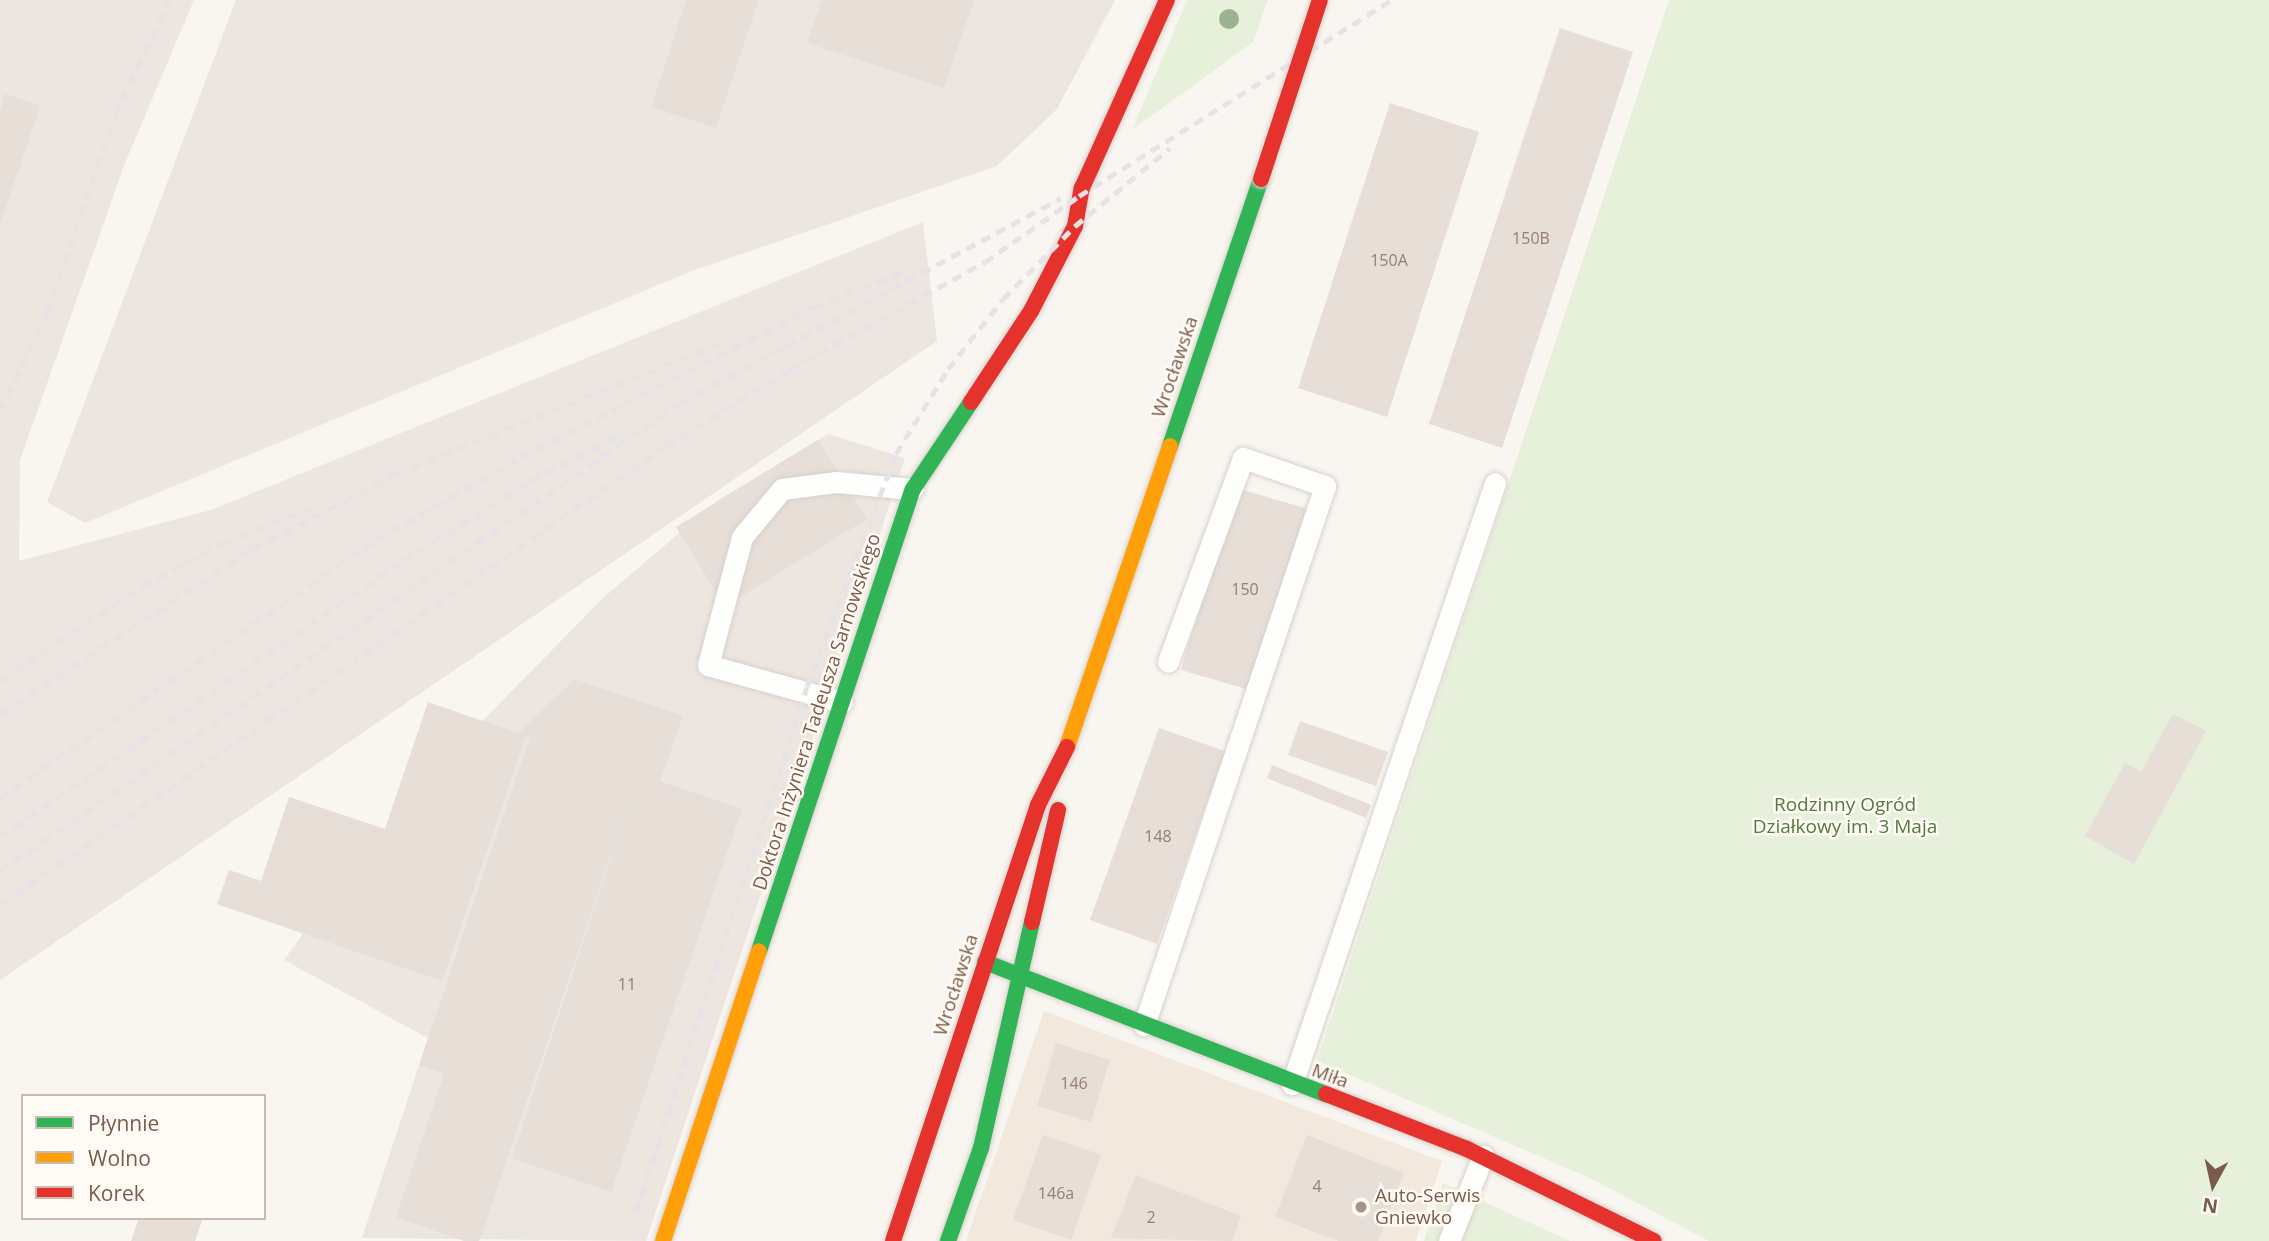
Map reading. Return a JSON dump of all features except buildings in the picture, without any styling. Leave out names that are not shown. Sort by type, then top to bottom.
[{"type":"street","name":"Doktora Inżyniera Tadeusza Sarnowskiego","points":[[663,1241],[913,489],[1031,311],[1075,226],[1082,188],[1167,0]]},
{"type":"street","name":"Wrocławska","points":[[948,1241],[981,1148],[1023,977],[1068,746],[1320,0]]},
{"type":"street","name":"Wrocławska","points":[[892,1241],[1038,805],[1068,746]]},
{"type":"street","name":"Miła","points":[[985,962],[1292,1084],[1483,1156],[1654,1241]]},
{"type":"lane","points":[[1144,1025],[1325,486],[1243,458],[1167,662]]},
{"type":"lane","points":[[842,702],[708,666],[742,537],[782,489],[836,482],[913,489]]},
{"type":"lane","points":[[1292,1084],[1495,483]]},
{"type":"lane","points":[[1449,1241],[1483,1156]]},
{"type":"shaded area","points":[[0,0],[194,0],[125,163],[20,460],[19,561],[211,510],[923,222],[937,341],[0,980]]},
{"type":"shaded area","points":[[236,0],[1115,0],[1057,109],[997,166],[692,271],[85,523],[47,502]]},
{"type":"shaded area","points":[[828,434],[905,458],[646,1241],[362,1238],[428,1038],[284,960],[339,884],[459,745],[603,598],[718,500]]},
{"type":"shaded area","points":[[1044,1011],[1442,1161],[1416,1241],[966,1241]]},
{"type":"green space","points":[[1187,0],[1268,0],[1253,42],[1132,130]]},
{"type":"green space","name":"Rodzinny Ogród Działkowy im. 3 Maja","points":[[1669,0],[2269,0],[2269,1241],[1709,1241],[1590,1178],[1317,1061]]},
{"type":"green space","points":[[1443,1183],[1570,1241],[1424,1241]]},
{"type":"railway","points":[[0,411],[48,311],[115,114],[169,0]]},
{"type":"railway","points":[[0,905],[666,446],[789,370],[985,262],[1079,196],[1391,0]]},
{"type":"railway","points":[[636,1212],[807,687],[896,454],[948,369],[1003,299],[1075,226],[1170,148]]},
{"type":"railway","points":[[0,871],[682,402],[1061,198]]},
{"type":"railway","points":[[0,798],[376,540],[521,457],[813,307],[908,270]]},
{"type":"railway","points":[[0,714],[253,549],[395,474],[729,340]]},
{"type":"railway","points":[[0,837],[403,561],[531,481],[623,433]]},
{"type":"railway","points":[[0,681],[142,586],[223,543],[317,505]]},
{"type":"traffic: fast","points":[[1170,446],[1261,179]]},
{"type":"traffic: fast","points":[[759,951],[913,489],[971,402]]},
{"type":"traffic: fast","points":[[948,1241],[981,1148],[1032,922]]},
{"type":"traffic: fast","points":[[985,962],[1326,1094]]},
{"type":"traffic: slow","points":[[1067,747],[1170,446]]},
{"type":"traffic: slow","points":[[663,1241],[759,951]]},
{"type":"traffic: jam","points":[[971,402],[1031,311],[1075,226],[1082,188],[1167,0]]},
{"type":"traffic: jam","points":[[1261,179],[1320,0]]},
{"type":"traffic: jam","points":[[893,1241],[1038,805],[1067,747]]},
{"type":"traffic: jam","points":[[1032,922],[1058,810]]},
{"type":"traffic: jam","points":[[1326,1094],[1467,1149],[1654,1241]]},
{"type":"place","name":"Auto-Serwis Gniewko","points":[[1361,1207]]}]
